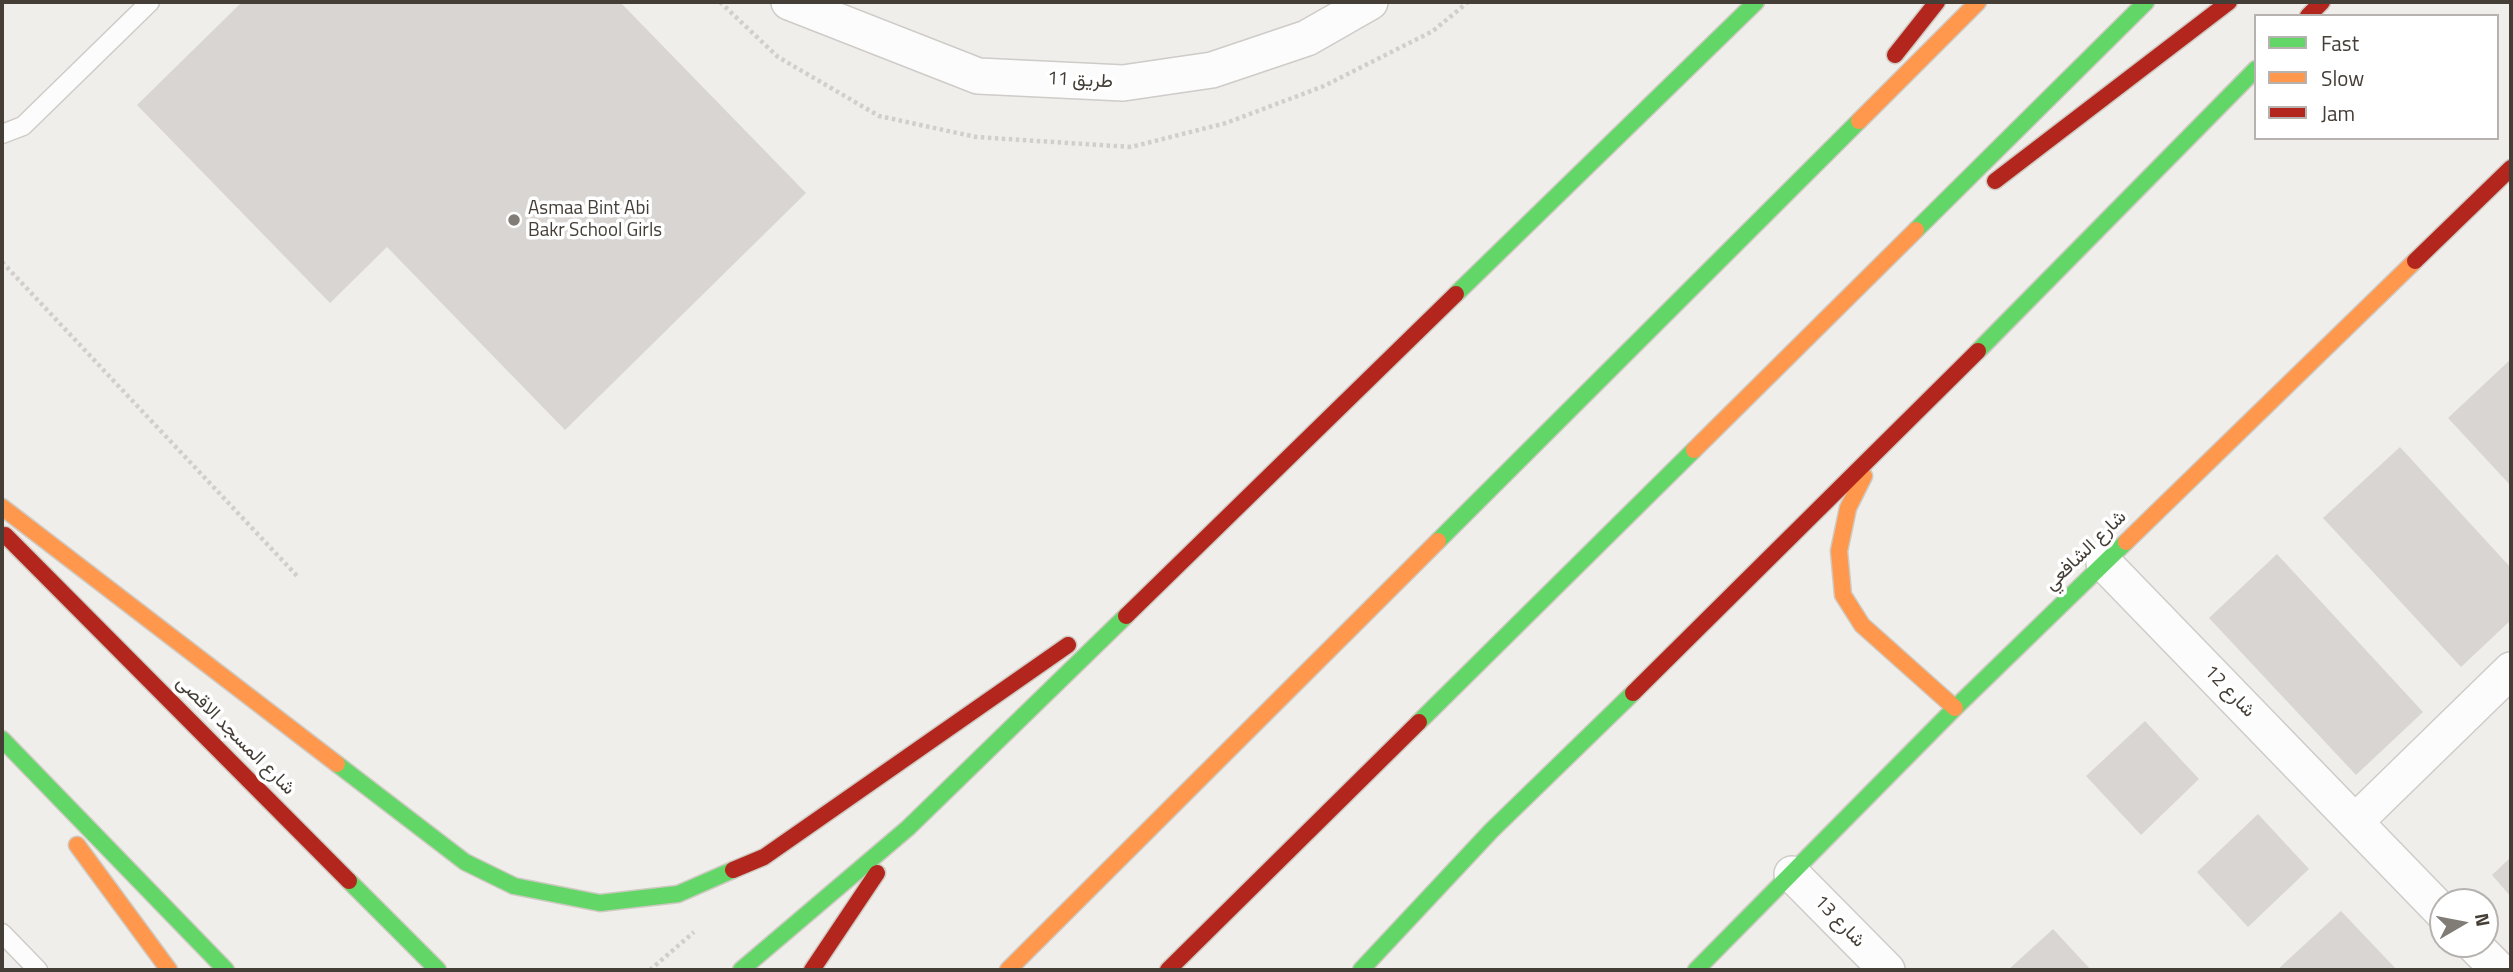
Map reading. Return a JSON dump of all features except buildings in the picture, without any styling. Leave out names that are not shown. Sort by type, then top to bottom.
[{"type":"main road","points":[[741,970],[908,828],[1756,2]]},
{"type":"main road","points":[[1887,65],[1937,2]]},
{"type":"main road","points":[[1008,970],[1978,2]]},
{"type":"main road","points":[[1168,970],[1561,578],[1871,276],[2146,2]]},
{"type":"main road","points":[[1871,276],[2229,2]]},
{"type":"main road","points":[[1361,970],[1491,831],[1873,458],[2254,71]]},
{"type":"main road","points":[[1788,190],[1871,85]]},
{"type":"main road","name":"شارع الشافعي","points":[[1696,970],[1955,708],[2511,168]]},
{"type":"main road","points":[[1873,458],[1848,508],[1839,551],[1843,595],[1863,625],[1955,708]]},
{"type":"main road","points":[[2,507],[465,862],[514,886],[600,903],[678,894],[764,857],[1161,579]]},
{"type":"main road","name":"شارع المسجد الاقصى","points":[[2,532],[438,970]]},
{"type":"main road","points":[[2,740],[169,970]]},
{"type":"main road","points":[[2,740],[226,970]]},
{"type":"main road","points":[[812,970],[908,828]]},
{"type":"main road","points":[[1433,917],[1491,831]]},
{"type":"street","name":"طريق 11","points":[[789,2],[978,76],[1123,83],[1212,70],[1307,38],[1370,2]]},
{"type":"street","name":"شارع 12","points":[[2104,563],[2429,899]]},
{"type":"street","points":[[2355,822],[2511,670]]},
{"type":"street","name":"شارع 13","points":[[1792,874],[1887,970]]},
{"type":"lane","points":[[2,134],[23,126],[149,2]]},
{"type":"lane","points":[[2,933],[38,970]]},
{"type":"path","points":[[2,262],[299,578]]},
{"type":"traffic: fast","points":[[1456,294],[1756,2]]},
{"type":"traffic: fast","points":[[1916,230],[2146,2]]},
{"type":"traffic: fast","points":[[1978,351],[2254,71]]},
{"type":"traffic: fast","points":[[1438,541],[1859,121]]},
{"type":"traffic: fast","points":[[1419,722],[1694,450]]},
{"type":"traffic: fast","points":[[1696,970],[1955,708],[2126,542]]},
{"type":"traffic: fast","points":[[741,970],[908,828],[1126,616]]},
{"type":"traffic: fast","points":[[1361,970],[1491,831],[1633,693]]},
{"type":"traffic: fast","points":[[2,739],[226,970]]},
{"type":"traffic: fast","points":[[337,764],[465,862],[514,886],[600,903],[678,894],[733,870]]},
{"type":"traffic: fast","points":[[349,881],[438,970]]},
{"type":"traffic: slow","points":[[1859,121],[1978,2]]},
{"type":"traffic: slow","points":[[1694,450],[1916,230]]},
{"type":"traffic: slow","points":[[2126,542],[2415,261]]},
{"type":"traffic: slow","points":[[1864,476],[1848,508],[1839,551],[1843,595],[1862,625],[1955,708]]},
{"type":"traffic: slow","points":[[2,507],[337,764]]},
{"type":"traffic: slow","points":[[1008,970],[1438,541]]},
{"type":"traffic: slow","points":[[77,845],[169,970]]},
{"type":"traffic: jam","points":[[1895,55],[1937,2]]},
{"type":"traffic: jam","points":[[1995,181],[2229,2]]},
{"type":"traffic: jam","points":[[2310,14],[2322,2]]},
{"type":"traffic: jam","points":[[2415,261],[2511,168]]},
{"type":"traffic: jam","points":[[1126,616],[1456,294]]},
{"type":"traffic: jam","points":[[1633,693],[1978,351]]},
{"type":"traffic: jam","points":[[5,535],[349,881]]},
{"type":"traffic: jam","points":[[733,870],[764,857],[1068,645]]},
{"type":"traffic: jam","points":[[1168,970],[1419,722]]},
{"type":"traffic: jam","points":[[812,970],[877,873]]},
{"type":"place","name":"Asmaa Bint Abi Bakr School Girls","points":[[514,220]]}]
